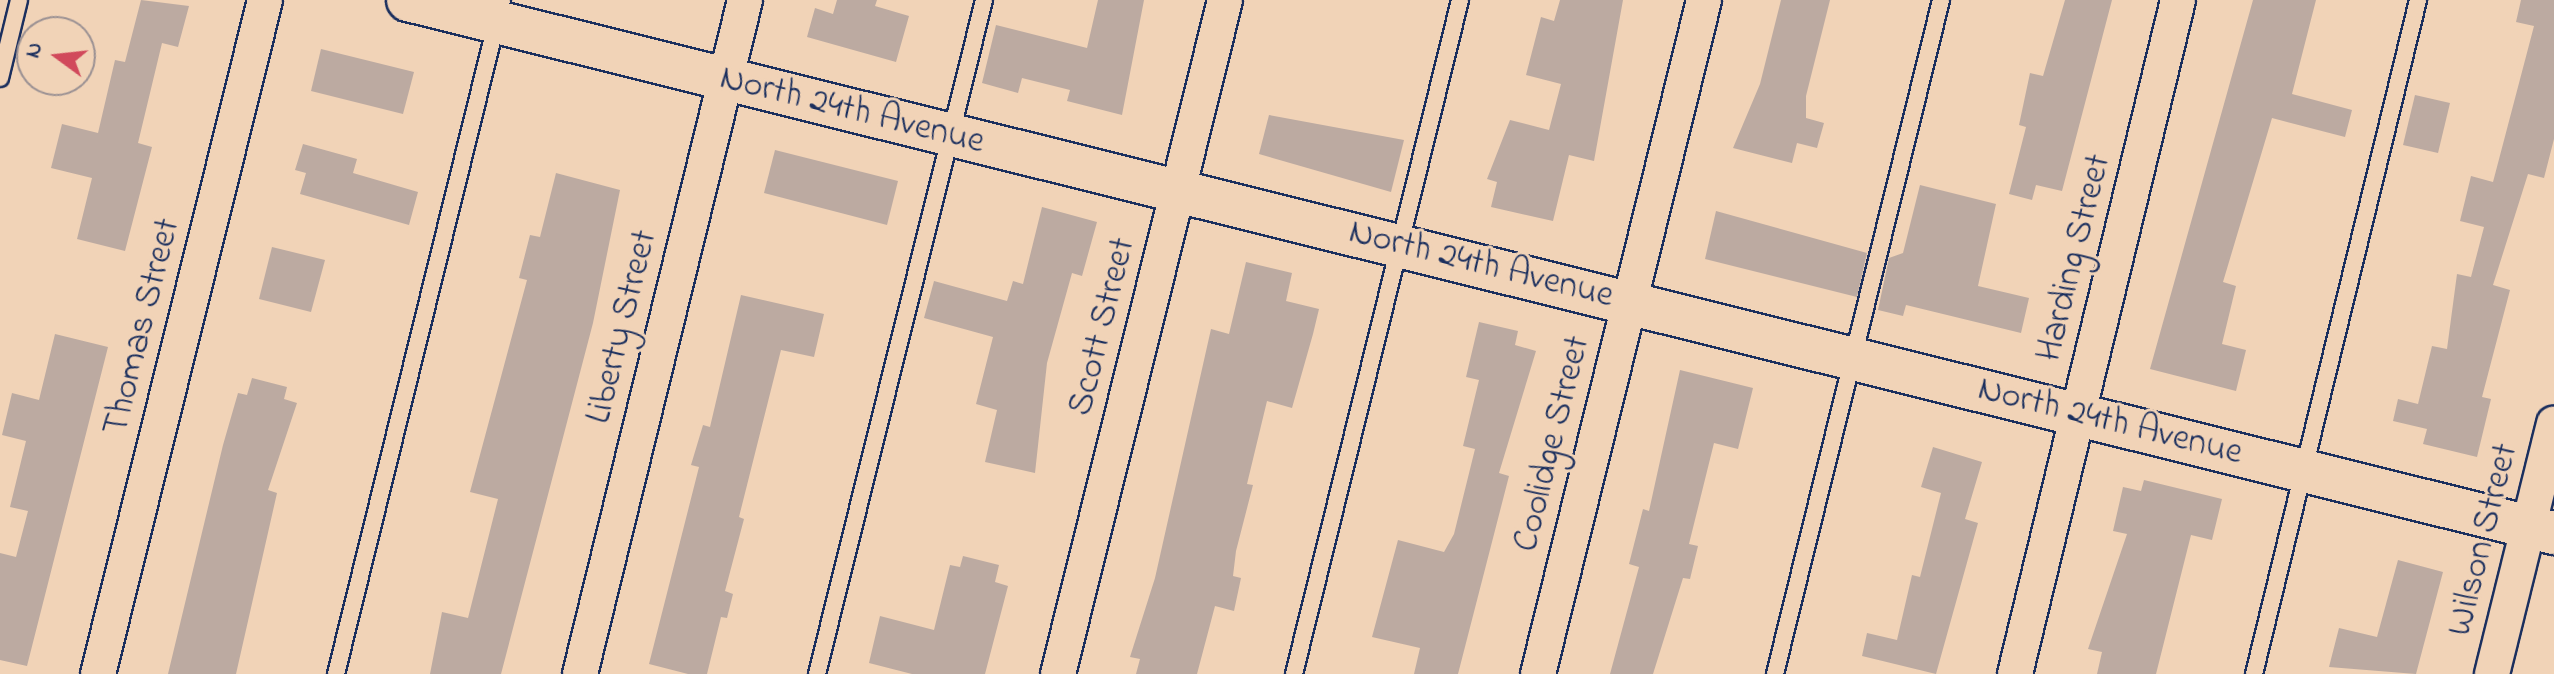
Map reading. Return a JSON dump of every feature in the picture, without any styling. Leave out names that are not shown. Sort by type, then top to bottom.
[{"type":"street","name":"Thomas Street","points":[[98,674],[265,0]]},
{"type":"street","name":"North 24th Avenue","points":[[408,0],[499,11],[725,81],[1629,301],[2541,530]]},
{"type":"street","name":"Liberty Street","points":[[580,674],[745,0]]},
{"type":"street","name":"Scott Street","points":[[1058,674],[1225,0]]},
{"type":"street","name":"Coolidge Street","points":[[1538,674],[1704,0]]},
{"type":"street","name":"Harding Street","points":[[2015,674],[2178,0]]},
{"type":"street","name":"Wilson Street","points":[[2492,674],[2541,530],[2554,424]]},
{"type":"lane","points":[[0,78],[19,0]]},
{"type":"lane","points":[[817,674],[984,0]]},
{"type":"lane","points":[[1294,674],[1460,0]]},
{"type":"lane","points":[[1775,674],[1941,0]]},
{"type":"lane","points":[[2254,674],[2418,0]]},
{"type":"lane","points":[[336,674],[499,11]]},
{"type":"building","points":[[141,0],[189,6],[178,47],[162,43],[138,143],[152,147],[125,251],[77,239],[92,178],[51,168],[62,124],[98,133],[115,60],[125,62]]},
{"type":"building","points":[[837,0],[877,0],[875,6],[909,16],[896,62],[807,37],[815,8],[833,14]]},
{"type":"building","points":[[1098,0],[1144,0],[1122,115],[1067,101],[1070,90],[1022,78],[1018,93],[982,83],[996,25],[1087,48]]},
{"type":"building","points":[[1560,0],[1623,0],[1594,161],[1569,155],[1553,221],[1491,207],[1497,182],[1487,179],[1510,120],[1549,130],[1561,84],[1526,75],[1541,17],[1554,21]]},
{"type":"building","points":[[1781,0],[1830,0],[1806,96],[1806,118],[1824,123],[1817,148],[1797,143],[1792,163],[1733,148],[1760,84]]},
{"type":"building","points":[[2065,0],[2112,0],[2062,191],[2036,185],[2032,200],[2009,194],[2026,127],[2019,125],[2030,73],[2043,76]]},
{"type":"building","points":[[2253,0],[2316,0],[2292,94],[2352,110],[2345,137],[2272,118],[2223,282],[2236,286],[2222,344],[2246,350],[2236,391],[2150,369]]},
{"type":"building","points":[[2521,0],[2554,0],[2554,139],[2544,178],[2528,174],[2493,285],[2510,290],[2482,397],[2491,399],[2477,457],[2423,444],[2427,429],[2393,421],[2398,399],[2418,404],[2432,346],[2447,349],[2457,274],[2471,277],[2484,227],[2460,221],[2471,176],[2493,182],[2534,26],[2516,22]]},
{"type":"building","points":[[321,49],[414,72],[403,114],[311,91]]},
{"type":"building","points":[[2415,95],[2450,103],[2438,153],[2403,145]]},
{"type":"building","points":[[1269,115],[1404,140],[1391,192],[1259,154]]},
{"type":"building","points":[[303,144],[357,159],[353,173],[418,192],[409,225],[300,194],[306,173],[295,170]]},
{"type":"building","points":[[775,150],[898,181],[887,225],[764,193]]},
{"type":"building","points":[[556,173],[620,190],[593,323],[501,674],[430,674],[442,612],[468,618],[498,499],[470,492],[527,280],[519,278],[530,235],[540,237]]},
{"type":"building","points":[[1920,185],[1996,204],[1978,286],[2029,298],[2021,333],[1906,305],[1903,316],[1878,310],[1889,258],[1903,253]]},
{"type":"building","points":[[1042,207],[1097,222],[1082,276],[1072,273],[1047,363],[1035,473],[985,462],[997,410],[976,404],[993,337],[924,318],[934,281],[1007,301],[1013,281],[1023,284]]},
{"type":"building","points":[[1716,211],[1867,253],[1857,297],[1705,259]]},
{"type":"building","points":[[272,247],[325,260],[311,312],[259,299]]},
{"type":"building","points":[[1246,262],[1292,273],[1286,301],[1319,309],[1313,334],[1292,408],[1267,401],[1247,484],[1253,485],[1236,551],[1233,576],[1241,578],[1234,611],[1215,606],[1197,674],[1136,674],[1140,659],[1130,657],[1155,578],[1211,329],[1229,334]]},
{"type":"building","points":[[741,295],[824,314],[814,357],[781,350],[739,517],[744,519],[725,591],[733,594],[727,618],[721,617],[707,674],[688,674],[649,664],[699,467],[691,465],[703,425],[710,427]]},
{"type":"building","points":[[1479,322],[1518,331],[1515,345],[1536,351],[1499,473],[1509,476],[1458,674],[1414,674],[1420,648],[1372,637],[1398,540],[1444,552],[1454,534],[1475,449],[1463,446],[1479,380],[1466,377]]},
{"type":"building","points":[[55,334],[108,347],[27,666],[0,660],[0,553],[16,557],[28,511],[10,507],[26,441],[2,435],[12,393],[39,400]]},
{"type":"building","points":[[1680,370],[1753,388],[1738,449],[1714,443],[1689,544],[1698,546],[1690,579],[1683,578],[1653,674],[1610,674],[1639,567],[1629,564],[1643,509],[1649,511]]},
{"type":"building","points":[[252,378],[287,387],[284,399],[297,403],[268,490],[277,493],[236,674],[168,674],[223,445],[238,393],[247,395]]},
{"type":"building","points":[[1933,447],[1982,462],[1965,519],[1978,523],[1936,674],[1862,656],[1867,633],[1897,640],[1912,575],[1920,577],[1941,493],[1921,487]]},
{"type":"building","points":[[2144,480],[2222,499],[2212,540],[2191,535],[2156,674],[2097,674],[2102,652],[2088,649],[2127,534],[2113,531],[2123,487],[2141,491]]},
{"type":"building","points":[[963,556],[999,565],[995,582],[1008,586],[985,674],[912,674],[869,663],[880,616],[934,630],[950,565],[960,567]]},
{"type":"building","points":[[2398,560],[2443,572],[2416,674],[2329,667],[2339,628],[2377,637]]}]
